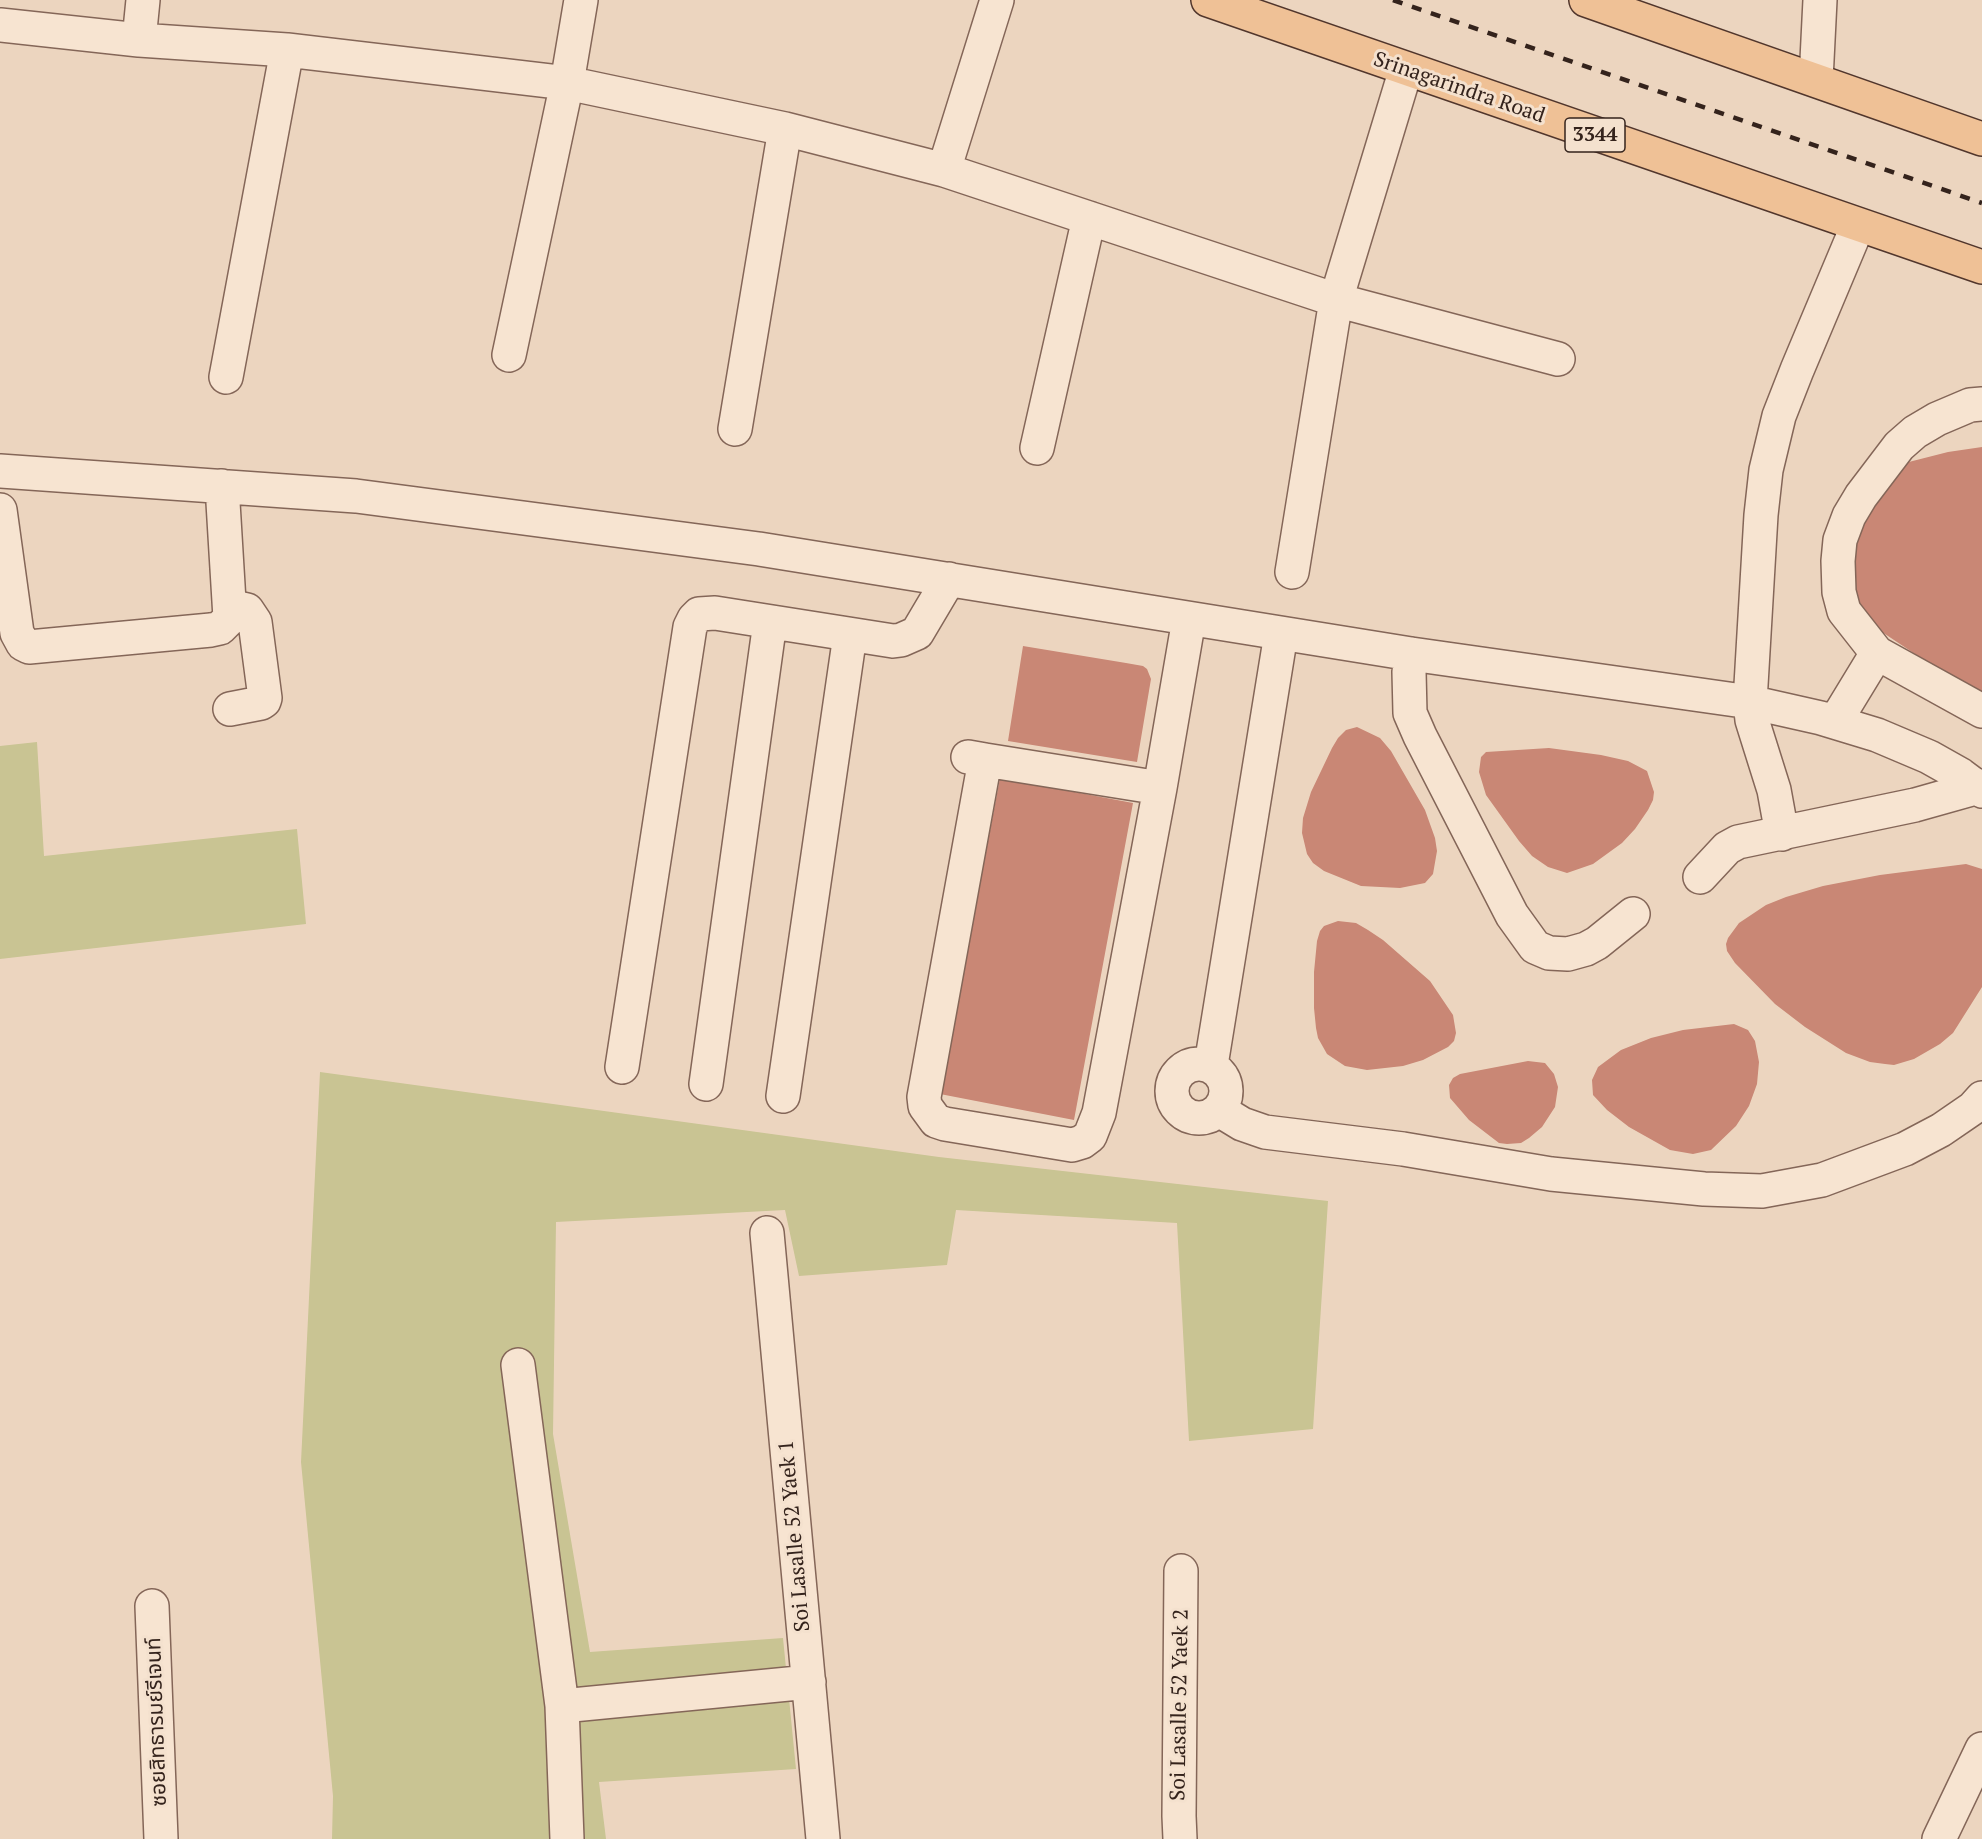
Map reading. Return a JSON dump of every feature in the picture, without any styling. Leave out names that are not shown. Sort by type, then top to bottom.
[{"type":"main road","name":"Srinagarindra Road","points":[[1208,0],[1982,267]]},
{"type":"main road","points":[[1586,0],[1982,139]]},
{"type":"street","points":[[139,40],[143,0]]},
{"type":"street","points":[[509,355],[567,83],[581,0]]},
{"type":"street","points":[[944,170],[998,0]]},
{"type":"street","points":[[1816,80],[1820,0]]},
{"type":"street","points":[[0,25],[139,40],[287,50],[567,83],[785,129],[944,170],[1335,300],[1558,359]]},
{"type":"street","points":[[226,377],[287,50]]},
{"type":"street","points":[[1292,572],[1335,300],[1406,69]]},
{"type":"street","points":[[735,429],[785,129]]},
{"type":"street","points":[[1037,448],[1089,218]]},
{"type":"street","points":[[1782,834],[1774,790],[1752,720],[1750,702],[1761,514],[1766,470],[1779,416],[1858,225]]},
{"type":"street","points":[[1982,404],[1956,410],[1915,432],[1899,446],[1861,496],[1849,516],[1840,540],[1838,561],[1839,592],[1844,612],[1876,653],[1982,711]]},
{"type":"street","points":[[0,471],[356,496],[759,549],[1281,634],[1750,702],[1835,722],[1877,735],[1929,757],[1981,788]]},
{"type":"street","points":[[0,510],[17,633],[23,644],[28,647],[220,628],[230,618],[222,486]]},
{"type":"street","points":[[622,1067],[690,627],[699,614],[706,613],[893,641],[917,633],[949,579]]},
{"type":"street","points":[[230,606],[247,610],[255,622],[265,698],[261,703],[230,709]]},
{"type":"street","points":[[1160,789],[976,758],[924,1096],[926,1106],[936,1121],[1072,1145],[1082,1142],[1095,1128],[1160,789],[1189,619]]},
{"type":"street","points":[[706,1084],[770,622]]},
{"type":"street","points":[[1211,1065],[1281,634]]},
{"type":"street","points":[[783,1096],[850,635]]},
{"type":"street","points":[[1835,722],[1876,653]]},
{"type":"street","points":[[1411,654],[1408,672],[1410,713],[1512,915],[1535,947],[1549,953],[1568,954],[1586,949],[1633,914]]},
{"type":"street","points":[[1700,877],[1727,848],[1738,842],[1915,805],[1981,788]]},
{"type":"street","points":[[1211,1065],[1220,1073],[1226,1084],[1226,1096],[1222,1108],[1212,1116],[1200,1119],[1189,1117],[1178,1110],[1173,1098],[1172,1086],[1177,1074],[1187,1066],[1211,1065]]},
{"type":"street","points":[[1219,1110],[1242,1124],[1265,1132],[1403,1149],[1551,1174],[1704,1190],[1761,1191],[1822,1180],[1905,1149],[1941,1130],[1973,1108],[1982,1098]]},
{"type":"street","name":"Soi Lasalle 52 Yaek 1","points":[[767,1233],[823,1839]]},
{"type":"street","points":[[518,1365],[562,1706],[567,1839]]},
{"type":"street","name":"Soi Lasalle 52 Yaek 2","points":[[1180,1839],[1181,1571]]},
{"type":"street","name":"ซอยสิทธารมย์รีเจนท์","points":[[152,1606],[160,1839]]},
{"type":"street","points":[[562,1706],[809,1682]]},
{"type":"street","points":[[1939,1839],[1982,1749]]},
{"type":"shaded area","points":[[37,742],[44,856],[297,829],[306,924],[0,959],[0,746]]},
{"type":"shaded area","points":[[320,1072],[939,1157],[1328,1201],[1313,1429],[1189,1441],[1177,1223],[956,1210],[947,1265],[799,1276],[785,1210],[556,1222],[553,1434],[590,1652],[783,1638],[796,1769],[599,1782],[606,1839],[332,1839],[333,1796],[301,1462]]},
{"type":"building","points":[[1982,447],[1982,692],[1939,670],[1873,626],[1824,562],[1822,553],[1826,534],[1897,465],[1948,452]]},
{"type":"building","points":[[1023,646],[1143,666],[1147,669],[1151,679],[1137,762],[1008,741]]},
{"type":"building","points":[[1357,727],[1380,738],[1391,751],[1425,810],[1437,851],[1433,874],[1425,883],[1400,888],[1361,886],[1324,871],[1313,863],[1307,854],[1302,833],[1303,818],[1311,792],[1338,738],[1346,730]]},
{"type":"building","points":[[1549,748],[1628,761],[1647,771],[1654,792],[1648,810],[1622,843],[1593,864],[1567,873],[1548,867],[1532,856],[1486,795],[1479,772],[1481,757],[1486,752]]},
{"type":"building","points":[[1000,778],[1133,803],[1074,1120],[940,1094]]},
{"type":"building","points":[[1966,864],[1982,869],[1982,987],[1953,1033],[1940,1044],[1914,1059],[1894,1065],[1870,1062],[1846,1053],[1805,1027],[1775,1004],[1735,963],[1727,951],[1728,938],[1739,923],[1766,905],[1786,897],[1823,886],[1880,875]]},
{"type":"building","points":[[1338,921],[1356,923],[1368,930],[1383,940],[1430,981],[1453,1015],[1456,1033],[1454,1041],[1448,1047],[1423,1060],[1403,1066],[1367,1070],[1345,1066],[1327,1054],[1318,1038],[1316,1028],[1314,972],[1320,931],[1324,926]]},
{"type":"building","points":[[1734,1024],[1748,1030],[1755,1041],[1759,1062],[1757,1084],[1749,1106],[1736,1126],[1711,1150],[1693,1154],[1670,1150],[1629,1127],[1607,1110],[1593,1095],[1592,1080],[1598,1067],[1621,1050],[1651,1038],[1683,1030]]},
{"type":"building","points":[[1528,1061],[1545,1063],[1554,1074],[1558,1087],[1555,1107],[1542,1127],[1529,1138],[1521,1143],[1499,1143],[1469,1120],[1450,1098],[1449,1085],[1453,1078],[1460,1074]]},
{"type":"railway","points":[[1393,0],[1982,203]]}]
